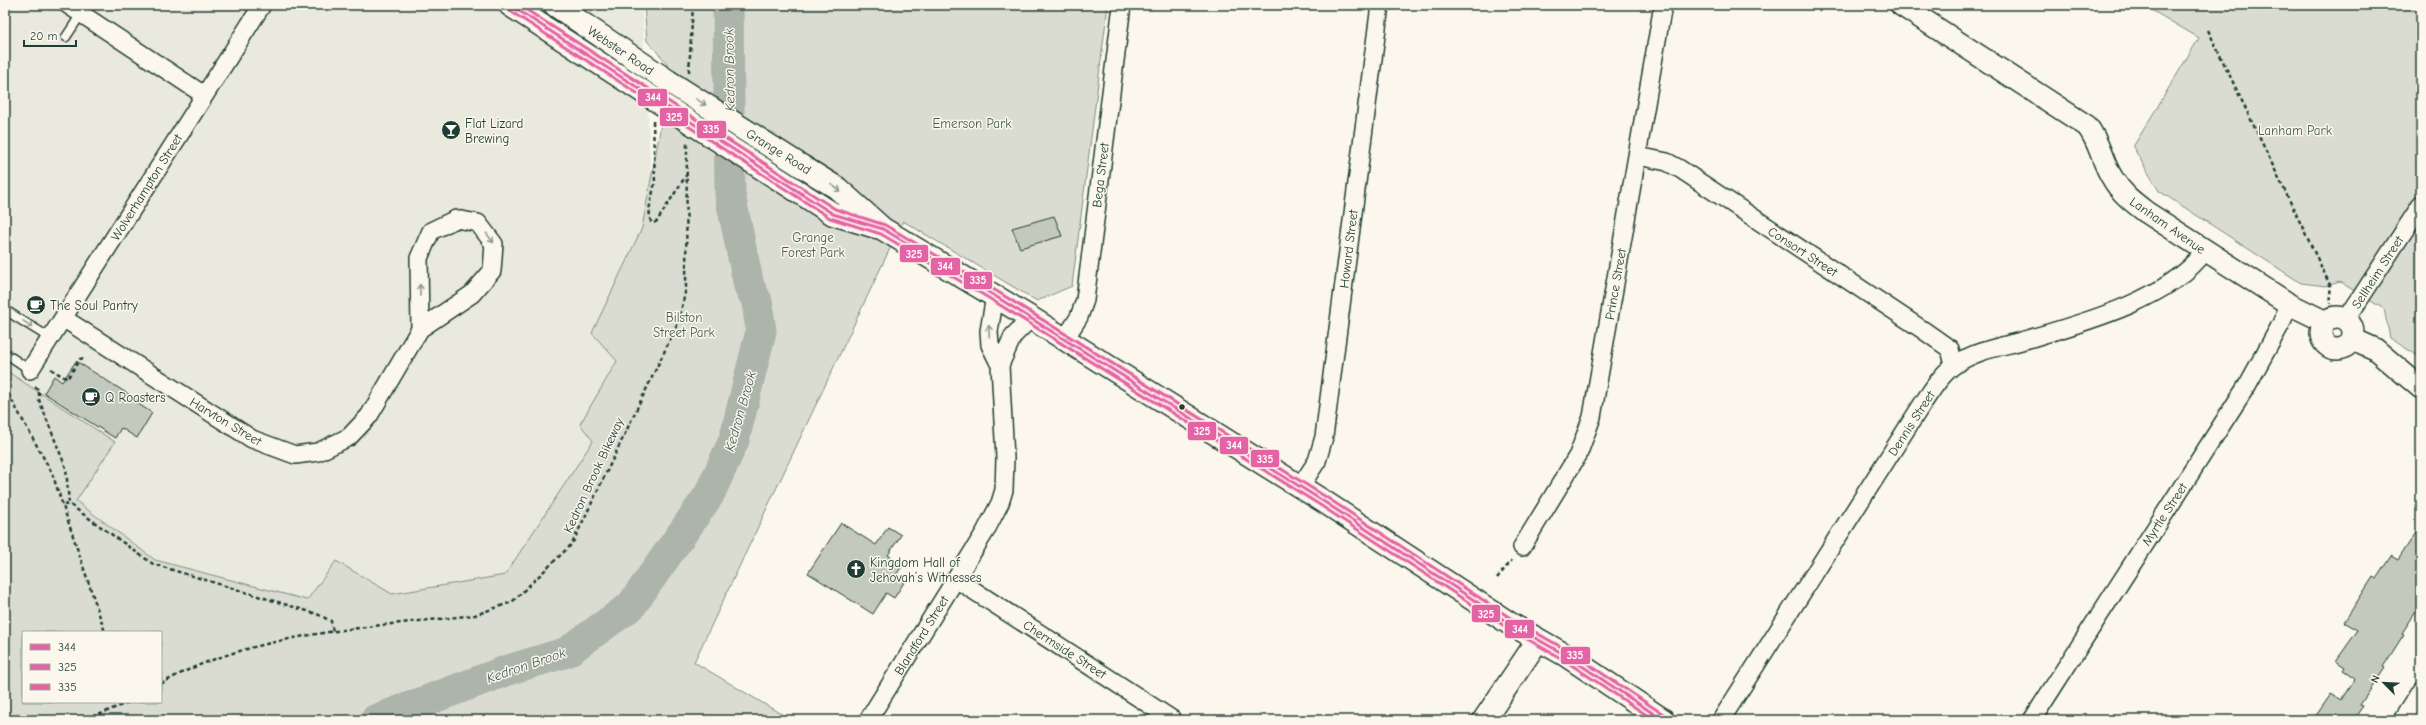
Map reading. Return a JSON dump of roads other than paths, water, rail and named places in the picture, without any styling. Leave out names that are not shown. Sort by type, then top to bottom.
[{"type":"main road","name":"Webster Road","points":[[510,5],[659,113],[802,194]]},
{"type":"main road","name":"Webster Road","points":[[555,5],[679,78]]},
{"type":"main road","name":"Grange Road","points":[[679,78],[803,167],[837,188],[883,229],[1065,339],[1300,487],[1538,640],[1567,656],[1663,720]]},
{"type":"main road","name":"Grange Road","points":[[802,194],[833,214],[883,229]]},
{"type":"main road","points":[[1484,720],[1538,640]]},
{"type":"street","name":"Wolverhampton Street","points":[[33,365],[262,5]]},
{"type":"street","name":"Bega Street","points":[[1065,339],[1081,314],[1085,300],[1122,5]]},
{"type":"street","name":"Howard Street","points":[[1300,487],[1317,461],[1324,437],[1380,5]]},
{"type":"street","name":"Prince Street","points":[[1522,547],[1578,455],[1588,433],[1595,405],[1663,5]]},
{"type":"street","name":"Lanham Avenue","points":[[1901,5],[2087,126],[2096,137],[2112,178],[2125,196],[2146,212],[2204,251],[2289,304],[2339,325],[2375,349],[2421,388]]},
{"type":"street","points":[[74,9],[204,95]]},
{"type":"street","name":"Consort Street","points":[[1638,156],[1667,162],[1680,169],[1950,349],[1954,365]]},
{"type":"street","name":"Sellheim Street","points":[[2339,325],[2421,205]]},
{"type":"street","name":"Harvton Street","points":[[62,318],[252,438],[271,448],[295,455],[318,452],[349,437],[369,416],[420,329],[472,294],[492,271],[494,244],[478,223],[456,219],[432,231],[419,258],[420,329]]},
{"type":"street","name":"Dennis Street","points":[[1721,720],[1923,404],[1954,365],[1969,356],[2062,329],[2142,299],[2168,286],[2195,264],[2204,251]]},
{"type":"street","name":"Blandford Street","points":[[868,720],[993,518],[1004,490],[1005,458],[1000,365],[990,345],[989,331],[995,296]]},
{"type":"street","name":"Myrtle Street","points":[[2032,720],[2248,384],[2281,324],[2289,304]]},
{"type":"street","name":"Blandford Street","points":[[1000,365],[1013,336],[1031,318]]},
{"type":"street","name":"Chermside Street","points":[[956,579],[1173,720]]},
{"type":"street","points":[[2402,720],[2421,690]]},
{"type":"lane","points":[[66,37],[74,9]]},
{"type":"lane","points":[[5,310],[50,338]]},
{"type":"lane","points":[[5,353],[33,365]]},
{"type":"waterway","name":"Kedron Brook","points":[[375,720],[508,670],[567,652],[631,606],[709,495],[734,440],[761,331],[757,301],[749,286],[730,195],[728,5]]},
{"type":"place","name":"Flat Lizard Brewing","points":[[451,130]]},
{"type":"place","name":"The Soul Pantry","points":[[36,305]]},
{"type":"place","name":"Q Roasters","points":[[91,397]]},
{"type":"place","name":"Kingdom Hall of Jehovah’s Witnesses","points":[[856,569]]},
{"type":"park label","name":"Emerson Park","points":[[972,123]]},
{"type":"park label","name":"Lanham Park","points":[[2295,130]]},
{"type":"park label","name":"Grange Forest Park","points":[[813,244]]},
{"type":"park label","name":"Bilston Street Park","points":[[684,324]]}]
